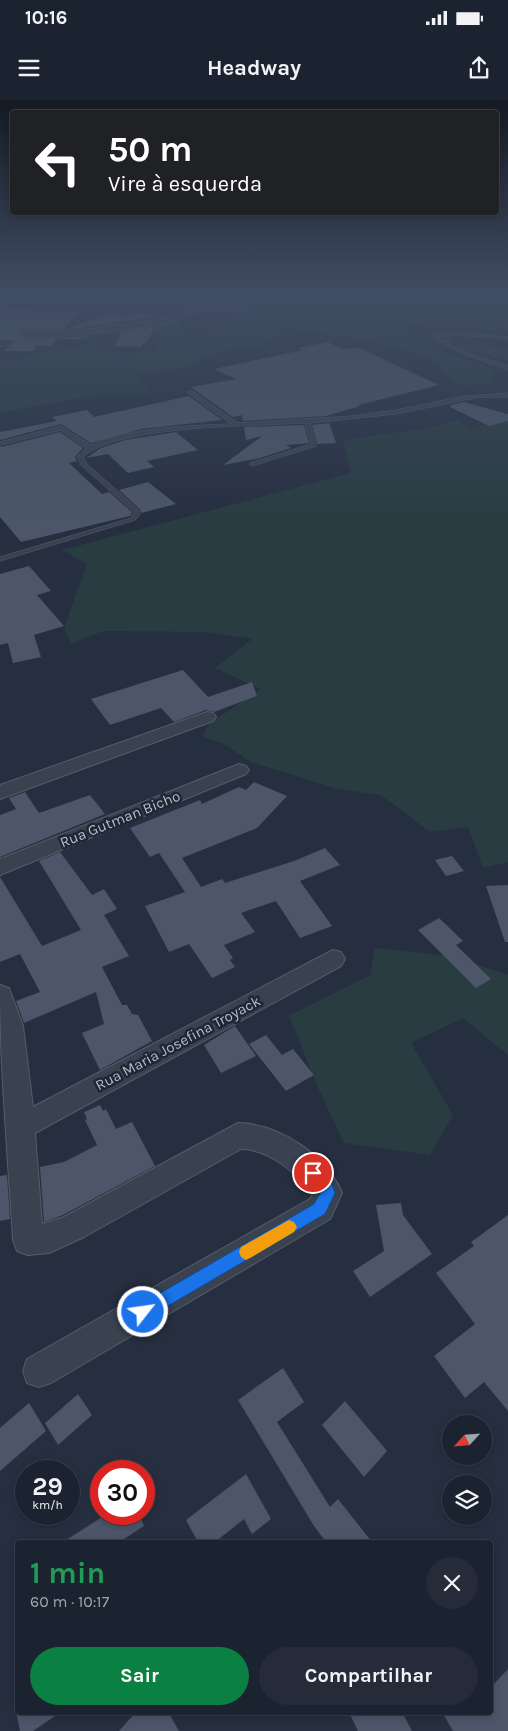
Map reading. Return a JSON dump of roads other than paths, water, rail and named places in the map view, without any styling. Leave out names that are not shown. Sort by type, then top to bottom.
[{"type":"street","points":[[0,792],[207,717]]},
{"type":"street","name":"Rua Gutman Bicho","points":[[0,868],[240,770]]},
{"type":"street","name":"Rua Maria Josefina Troyack","points":[[22,1126],[333,959]]},
{"type":"street","points":[[0,995],[10,1026],[22,1126],[28,1240],[49,1238],[74,1227],[238,1136],[258,1138],[301,1162],[325,1184],[328,1193],[320,1209],[39,1370]]},
{"type":"lane","points":[[190,392],[236,426]]},
{"type":"lane","points":[[0,559],[132,519],[137,515],[137,512],[84,465],[80,457],[83,450],[89,447],[128,436],[160,430],[307,421],[395,412],[479,394],[508,395]]},
{"type":"lane","points":[[252,464],[314,445],[307,421]]},
{"type":"lane","points":[[2,443],[61,428],[89,447]]}]
